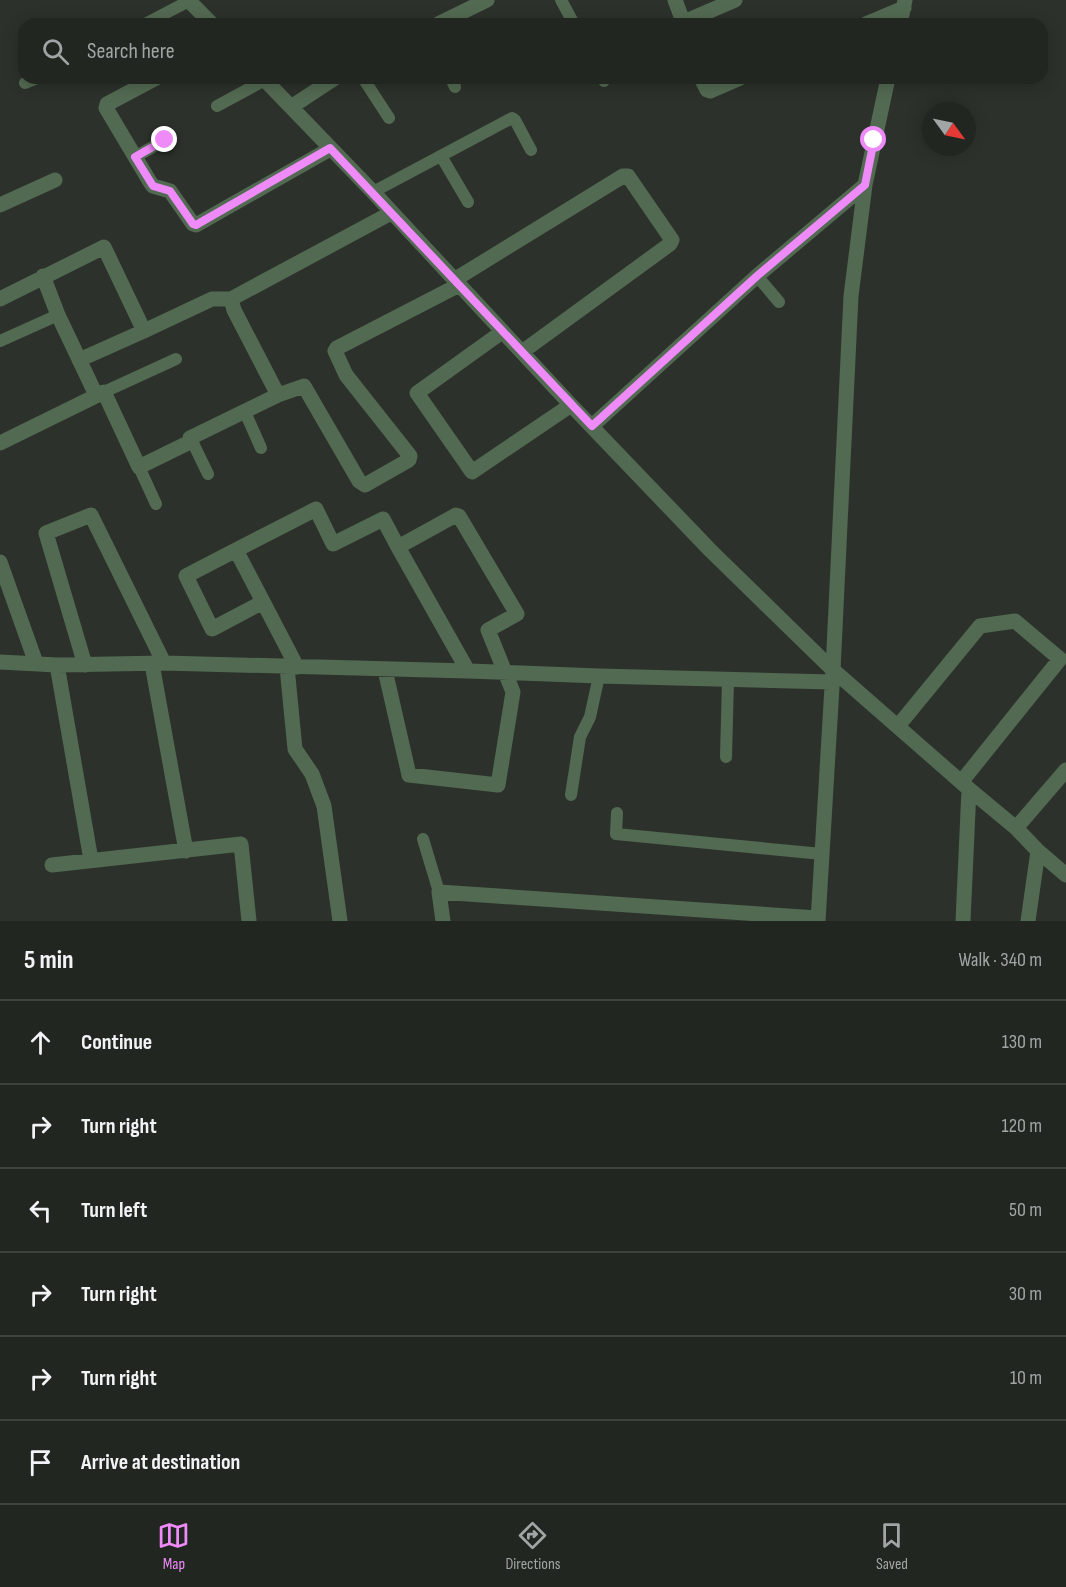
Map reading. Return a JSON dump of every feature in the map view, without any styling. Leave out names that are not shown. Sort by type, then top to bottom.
[{"type":"street","points":[[450,18],[487,0]]},
{"type":"street","points":[[675,0],[682,18]]},
{"type":"street","points":[[695,18],[735,0]]},
{"type":"street","points":[[188,1],[206,18]]},
{"type":"street","points":[[878,18],[905,4]]},
{"type":"street","points":[[145,84],[107,104],[106,108],[153,186],[170,191],[193,224],[196,225],[330,148]]},
{"type":"street","points":[[269,84],[373,192],[571,405],[833,676],[898,726],[1016,828],[1066,875]]},
{"type":"street","points":[[291,107],[326,84]]},
{"type":"street","points":[[704,84],[710,91],[726,84]]},
{"type":"street","points":[[443,921],[439,892],[673,915],[818,919],[833,676],[851,296],[865,185],[887,84]]},
{"type":"street","points":[[43,276],[79,360],[139,467],[192,441],[190,438],[278,395],[304,386],[359,481],[365,485],[409,460],[410,456],[346,375],[335,351],[337,348],[456,282],[623,176],[628,176],[672,240],[670,244],[522,352]]},
{"type":"street","points":[[0,205],[55,180]]},
{"type":"street","points":[[592,426],[757,276],[865,185]]},
{"type":"street","points":[[79,360],[212,299],[231,299],[391,213]]},
{"type":"street","points":[[0,299],[104,247],[144,331]]},
{"type":"street","points":[[231,299],[234,310],[278,395]]},
{"type":"street","points":[[502,332],[417,393],[472,472],[571,405]]},
{"type":"street","points":[[0,443],[100,394]]},
{"type":"street","points":[[263,602],[212,628],[186,576],[316,509],[333,544],[383,519],[468,671]]},
{"type":"street","points":[[86,664],[46,533],[91,515],[158,664],[186,851]]},
{"type":"street","points":[[385,670],[409,775],[498,785],[513,692],[488,630],[517,614],[459,516],[456,515],[398,547]]},
{"type":"street","points":[[236,550],[263,602],[292,667],[295,749],[312,774],[324,806],[340,921]]},
{"type":"street","points":[[0,562],[36,663]]},
{"type":"street","points":[[898,726],[980,626],[1015,621],[1060,659],[965,785],[963,921]]},
{"type":"street","points":[[0,662],[57,665],[158,664],[468,671],[729,680],[833,676]]},
{"type":"street","points":[[57,665],[91,860]]},
{"type":"street","points":[[1016,828],[1066,770]]},
{"type":"street","points":[[52,865],[241,844],[249,921]]},
{"type":"street","points":[[1028,921],[1038,851]]},
{"type":"lane","points":[[561,0],[571,18]]},
{"type":"lane","points":[[156,18],[188,1]]},
{"type":"lane","points":[[217,106],[255,84]]},
{"type":"lane","points":[[367,84],[389,118]]},
{"type":"lane","points":[[373,192],[512,118],[531,150]]},
{"type":"lane","points":[[135,157],[165,140]]},
{"type":"lane","points":[[441,156],[468,202]]},
{"type":"lane","points":[[757,276],[779,302]]},
{"type":"lane","points":[[0,341],[58,315]]},
{"type":"lane","points":[[100,394],[176,359]]},
{"type":"lane","points":[[245,412],[261,448]]},
{"type":"lane","points":[[192,441],[208,474]]},
{"type":"lane","points":[[139,467],[156,504]]},
{"type":"lane","points":[[571,795],[580,737],[590,717],[598,676]]},
{"type":"lane","points":[[726,757],[729,680]]},
{"type":"lane","points":[[617,813],[616,834],[822,854]]},
{"type":"lane","points":[[423,839],[439,892]]},
{"type":"route","points":[[165,140],[135,157],[153,186],[170,191],[196,225],[330,148],[592,426],[757,276],[865,185],[874,140]]}]
